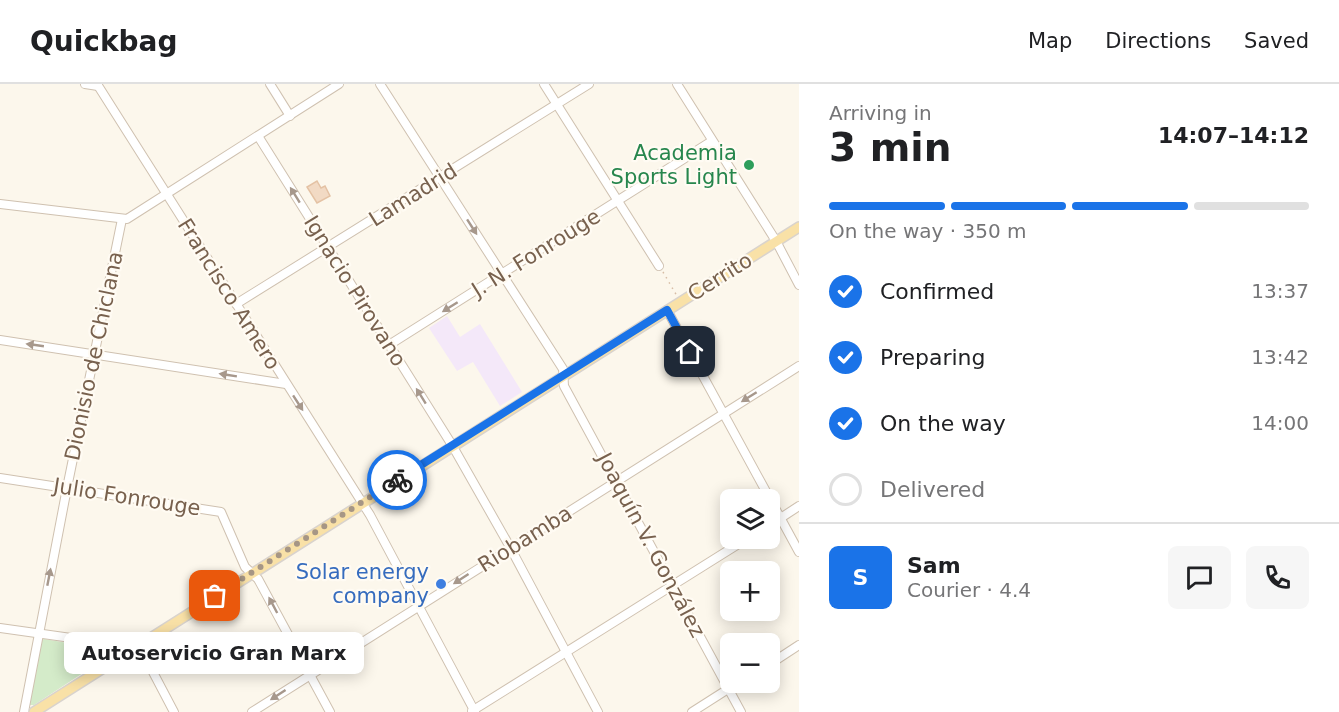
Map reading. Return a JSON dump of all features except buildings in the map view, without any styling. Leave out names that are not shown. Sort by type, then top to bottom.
[{"type":"main road","name":"Cerrito","points":[[34,712],[799,227]]},
{"type":"street","points":[[86,84],[98,85]]},
{"type":"street","points":[[270,84],[290,116]]},
{"type":"street","points":[[0,204],[122,219],[132,217],[339,84]]},
{"type":"street","name":"Joaquín V. González","points":[[380,84],[563,369],[564,386],[720,672]]},
{"type":"street","points":[[544,84],[659,266]]},
{"type":"street","name":"Lamadrid","points":[[236,304],[589,84]]},
{"type":"street","points":[[677,84],[776,242],[799,285]]},
{"type":"street","name":"Francisco Amero","points":[[98,85],[362,502],[474,711]]},
{"type":"street","name":"Ignacio Pirovano","points":[[258,136],[452,445],[598,712]]},
{"type":"street","name":"J. N. Fonrouge","points":[[389,345],[712,141]]},
{"type":"street","name":"Dionisio de Chiclana","points":[[24,712],[122,219]]},
{"type":"street","points":[[667,310],[764,489]]},
{"type":"street","points":[[0,340],[286,384]]},
{"type":"street","name":"Riobamba","points":[[252,712],[799,366]]},
{"type":"street","name":"Julio Fonrouge","points":[[0,478],[221,512],[245,567],[252,574]]},
{"type":"street","points":[[799,506],[780,518],[799,552]]},
{"type":"street","points":[[474,711],[731,549]]},
{"type":"street","points":[[252,574],[258,579],[330,712]]},
{"type":"street","points":[[0,628],[135,647],[144,655],[174,712]]},
{"type":"street","points":[[780,657],[799,645]]},
{"type":"street","points":[[692,712],[721,693]]},
{"type":"street","name":"Joaquín V. González","points":[[732,693],[741,712]]},
{"type":"path","points":[[659,266],[680,302]]},
{"type":"shaded area","points":[[447,316],[460,337],[480,324],[522,392],[500,406],[473,362],[457,371],[429,328]]},
{"type":"green space","points":[[41,640],[110,650],[112,654],[34,705],[29,705]]},
{"type":"way so far","points":[[215,596],[397,480]]},
{"type":"place","name":"Academia Sports Light","points":[[749,165]]},
{"type":"place","name":"Solar energy company","points":[[441,584]]},
{"type":"place","name":"Autoservicio Gran Marx","points":[[215,596]]},
{"type":"route","points":[[397,480],[667,310],[690,352]]}]
